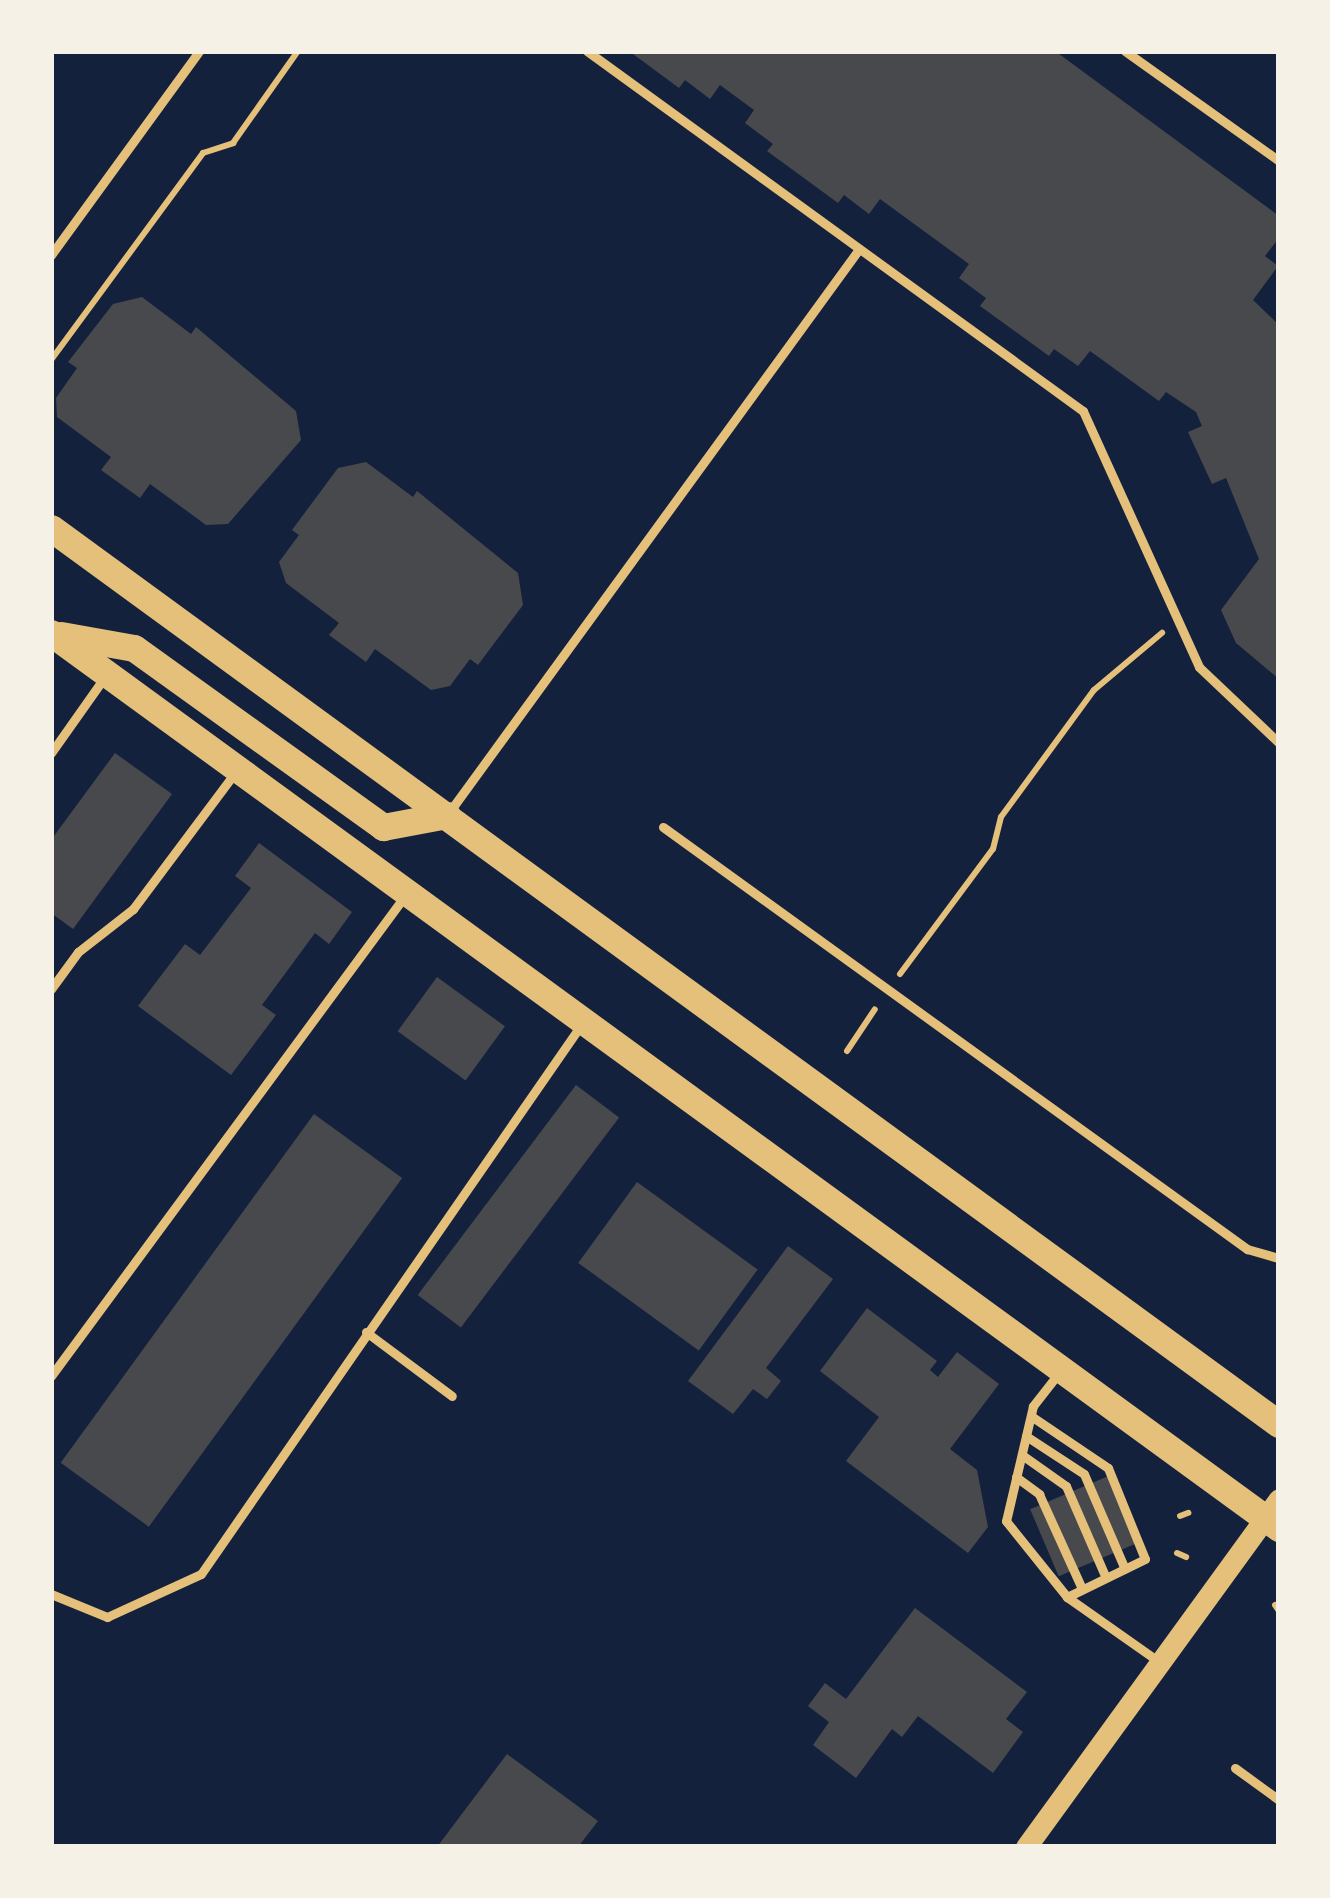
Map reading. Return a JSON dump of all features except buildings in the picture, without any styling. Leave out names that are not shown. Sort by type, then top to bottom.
[{"type":"main road","points":[[51,527],[1279,1424]]},
{"type":"main road","points":[[51,633],[134,648],[383,827],[447,815]]},
{"type":"main road","points":[[51,633],[1061,1370],[1274,1515]]},
{"type":"street","points":[[1026,1847],[1274,1515]]},
{"type":"lane","points":[[51,255],[200,51]]},
{"type":"lane","points":[[587,51],[1083,411],[1180,623],[1217,692],[1279,743]]},
{"type":"lane","points":[[1125,51],[1279,161]]},
{"type":"lane","points":[[447,815],[859,249]]},
{"type":"lane","points":[[51,753],[107,674]]},
{"type":"lane","points":[[51,988],[78,952],[133,909],[237,769]]},
{"type":"lane","points":[[663,827],[1247,1249],[1279,1258]]},
{"type":"lane","points":[[51,1376],[408,892]]},
{"type":"lane","points":[[51,1594],[107,1617],[201,1574],[584,1021]]},
{"type":"lane","points":[[366,1333],[452,1396]]},
{"type":"lane","points":[[1061,1370],[1031,1416],[1006,1521],[1067,1597],[1161,1663]]},
{"type":"lane","points":[[1031,1416],[1108,1468],[1145,1559],[1067,1597]]},
{"type":"lane","points":[[1026,1436],[1084,1474],[1125,1569]]},
{"type":"lane","points":[[1022,1455],[1066,1486],[1106,1578]]},
{"type":"lane","points":[[1016,1477],[1040,1494],[1082,1589]]},
{"type":"lane","points":[[1235,1768],[1279,1800]]},
{"type":"path","points":[[51,360],[203,153],[233,143],[298,51]]},
{"type":"path","points":[[847,1051],[993,849],[1001,818],[1094,690],[1119,676],[1143,644],[1180,623]]}]
